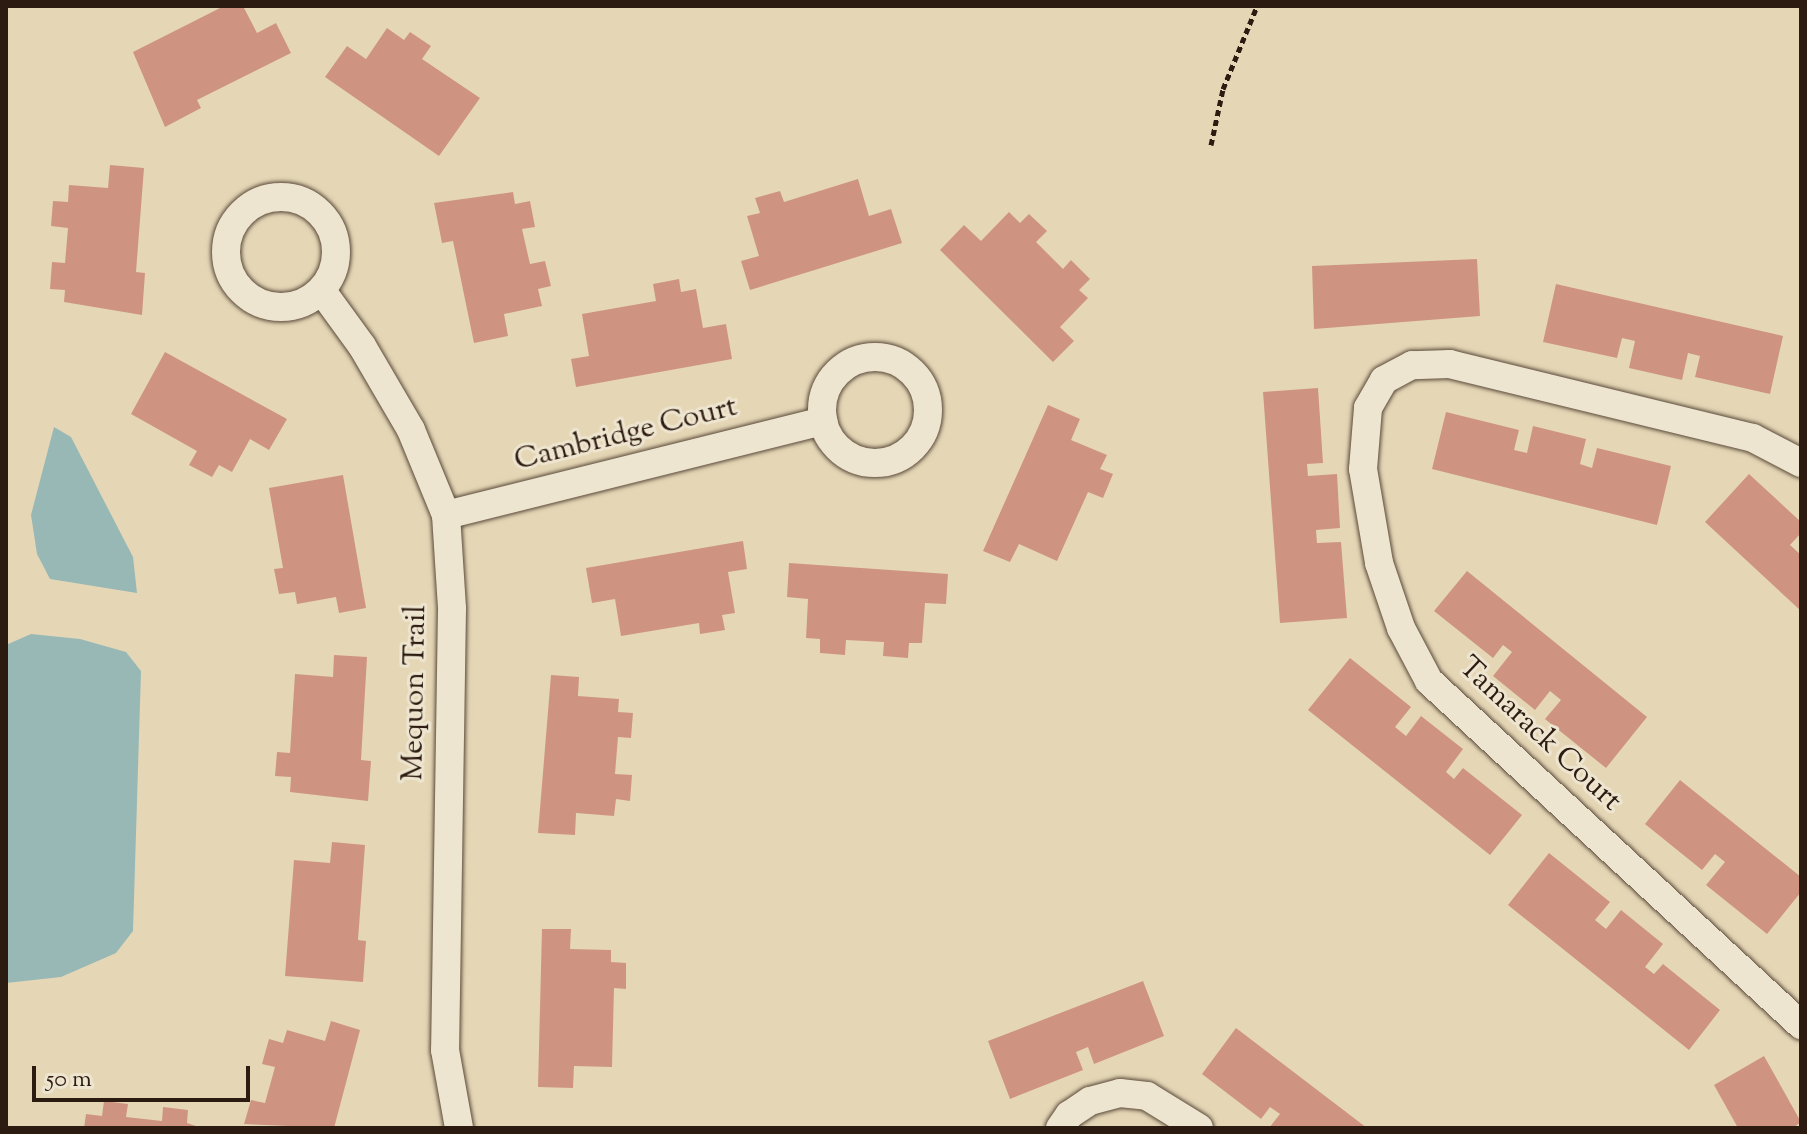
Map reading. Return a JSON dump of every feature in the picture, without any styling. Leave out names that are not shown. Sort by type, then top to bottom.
[{"type":"street","name":"Mequon Trail","points":[[322,291],[362,346],[411,430],[446,515],[452,609],[445,1050],[459,1128]]},
{"type":"street","name":"Tamarack Court","points":[[1801,463],[1753,438],[1450,364],[1412,365],[1384,380],[1368,408],[1363,469],[1379,563],[1401,628],[1429,681],[1801,1025]]},
{"type":"street","name":"Cambridge Court","points":[[446,515],[823,421]]},
{"type":"street","points":[[1060,1128],[1069,1115],[1090,1101],[1120,1093],[1147,1096],[1199,1128]]},
{"type":"path","points":[[1211,145],[1223,89],[1257,6]]},
{"type":"water","points":[[54,427],[71,437],[133,557],[137,593],[50,579],[37,554],[31,515]]},
{"type":"water","points":[[31,634],[80,639],[126,652],[141,671],[133,931],[116,953],[61,977],[6,983],[6,645]]},
{"type":"building","points":[[224,6],[243,6],[257,33],[276,23],[291,53],[197,100],[201,108],[165,127],[133,52]]},
{"type":"building","points":[[387,28],[404,40],[410,32],[431,46],[422,59],[480,98],[439,156],[325,77],[347,46],[366,59]]},
{"type":"building","points":[[110,165],[144,168],[136,272],[145,273],[142,315],[64,302],[65,290],[50,289],[52,262],[65,263],[68,228],[51,226],[53,201],[68,202],[69,185],[108,188]]},
{"type":"building","points":[[858,179],[869,216],[891,209],[902,243],[750,290],[741,261],[759,256],[747,216],[760,213],[755,198],[780,191],[784,202]]},
{"type":"building","points":[[513,192],[515,204],[530,201],[535,227],[522,229],[530,264],[545,261],[551,286],[538,289],[542,306],[504,314],[508,336],[474,343],[453,241],[442,243],[434,203]]},
{"type":"building","points":[[1009,212],[1020,223],[1029,214],[1047,231],[1036,242],[1063,269],[1071,260],[1090,279],[1079,290],[1088,298],[1060,327],[1074,341],[1053,362],[940,250],[964,225],[981,241]]},
{"type":"building","points":[[1477,259],[1480,316],[1314,329],[1312,266]]},
{"type":"building","points":[[679,279],[681,292],[696,289],[703,328],[726,324],[732,359],[576,387],[571,359],[589,356],[582,314],[656,301],[653,284]]},
{"type":"building","points":[[1556,284],[1783,336],[1770,394],[1695,377],[1700,356],[1688,353],[1682,380],[1629,368],[1635,341],[1622,338],[1617,358],[1543,342]]},
{"type":"building","points":[[165,352],[287,419],[269,450],[250,439],[232,472],[219,465],[212,477],[189,465],[197,451],[131,414]]},
{"type":"building","points":[[1318,388],[1323,463],[1307,464],[1308,476],[1337,474],[1340,528],[1316,530],[1317,543],[1341,542],[1347,618],[1280,623],[1263,392]]},
{"type":"building","points":[[1048,405],[1080,419],[1071,440],[1107,455],[1100,469],[1113,474],[1103,498],[1088,492],[1057,561],[1019,544],[1010,562],[983,551]]},
{"type":"building","points":[[1446,412],[1519,430],[1514,450],[1527,453],[1533,426],[1586,439],[1580,464],[1592,468],[1597,448],[1671,466],[1657,525],[1432,469]]},
{"type":"building","points":[[1749,474],[1801,522],[1801,533],[1790,545],[1801,555],[1801,611],[1705,522]]},
{"type":"building","points":[[343,475],[366,608],[339,613],[336,597],[297,604],[295,592],[279,594],[274,569],[283,568],[269,488]]},
{"type":"building","points":[[743,541],[747,569],[728,572],[735,613],[722,615],[725,630],[700,634],[699,623],[621,636],[615,599],[592,603],[586,568]]},
{"type":"building","points":[[789,563],[948,574],[946,604],[925,603],[922,643],[909,643],[908,658],[883,656],[884,642],[846,640],[845,655],[820,653],[820,639],[806,638],[808,599],[787,597]]},
{"type":"building","points":[[1467,571],[1647,717],[1606,768],[1545,719],[1561,700],[1550,691],[1535,710],[1493,676],[1512,652],[1503,645],[1493,658],[1434,611]]},
{"type":"building","points":[[334,655],[367,657],[361,760],[371,761],[368,801],[290,792],[291,777],[275,776],[277,752],[290,753],[295,674],[333,677]]},
{"type":"building","points":[[1350,658],[1411,707],[1395,727],[1406,736],[1421,716],[1463,749],[1446,772],[1454,779],[1463,768],[1522,815],[1490,855],[1308,710]]},
{"type":"building","points":[[551,675],[579,677],[578,696],[619,699],[618,712],[633,713],[631,738],[618,737],[615,774],[632,775],[630,801],[616,799],[614,816],[576,813],[575,835],[538,833]]},
{"type":"building","points":[[1680,780],[1801,877],[1801,892],[1767,934],[1706,885],[1725,862],[1715,854],[1702,870],[1645,824]]},
{"type":"building","points":[[332,842],[365,845],[358,940],[366,941],[363,982],[285,976],[294,860],[330,863]]},
{"type":"building","points":[[1549,853],[1610,902],[1595,920],[1606,929],[1621,910],[1663,944],[1645,967],[1654,974],[1663,964],[1720,1010],[1689,1050],[1508,905]]},
{"type":"building","points":[[542,929],[571,929],[570,949],[611,950],[611,962],[626,963],[626,989],[614,988],[612,1067],[574,1066],[573,1088],[538,1087]]},
{"type":"building","points":[[1143,981],[1164,1036],[1094,1064],[1088,1047],[1076,1052],[1083,1070],[1010,1099],[988,1041]]},
{"type":"building","points":[[331,1021],[360,1030],[334,1128],[244,1124],[251,1100],[265,1103],[275,1067],[262,1064],[269,1039],[283,1043],[287,1030],[325,1041]]},
{"type":"building","points":[[1236,1028],[1367,1128],[1269,1128],[1280,1114],[1270,1107],[1261,1119],[1202,1074]]},
{"type":"building","points":[[1764,1056],[1801,1122],[1793,1128],[1738,1128],[1714,1085]]},
{"type":"building","points":[[104,1101],[128,1104],[126,1117],[162,1121],[163,1107],[188,1110],[187,1123],[202,1128],[84,1128],[86,1114],[102,1116]]}]
